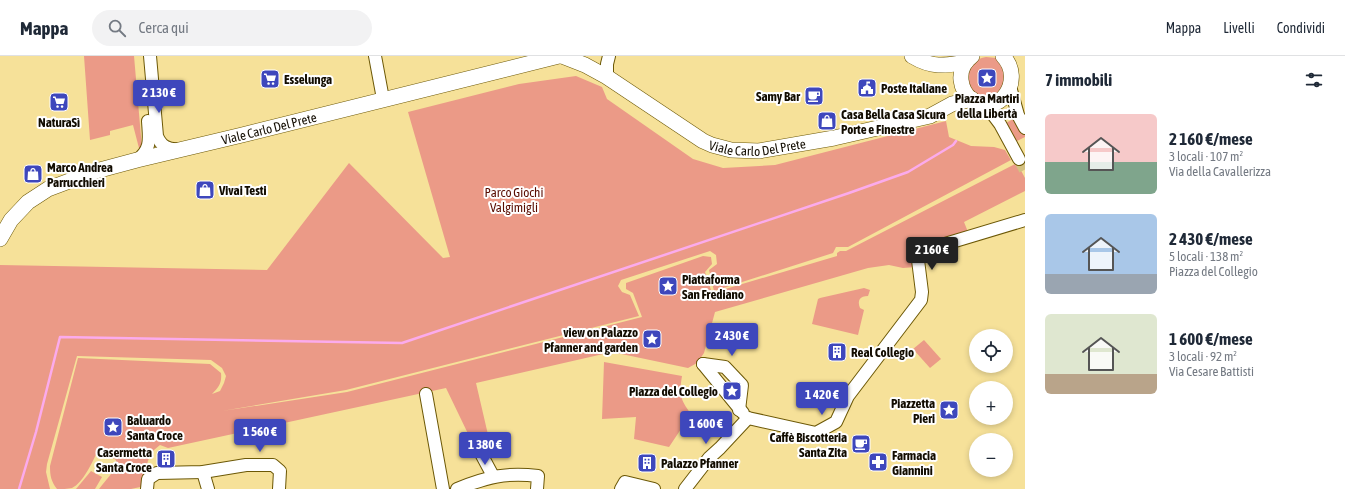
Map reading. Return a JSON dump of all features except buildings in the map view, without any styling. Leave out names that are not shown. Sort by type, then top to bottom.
[{"type":"main road","name":"Viale Carlo Del Prete","points":[[0,239],[6,227],[16,214],[36,196],[63,183],[96,171],[561,56],[585,65],[607,77],[703,141],[721,148],[744,151],[759,151],[834,138],[930,116],[952,104],[978,102],[993,104],[1002,100],[1025,66]]},
{"type":"main road","points":[[912,56],[924,62],[946,66],[969,59]]},
{"type":"main road","points":[[1003,56],[1011,64],[1013,71],[1013,84]]},
{"type":"main road","points":[[969,59],[961,72],[961,81],[965,92],[978,102]]},
{"type":"street","points":[[137,160],[146,151],[149,139],[142,56]]},
{"type":"street","points":[[150,56],[157,136],[164,146],[182,149]]},
{"type":"street","points":[[375,56],[383,100]]},
{"type":"street","points":[[607,77],[607,62],[609,56]]},
{"type":"street","points":[[1013,84],[1018,115],[1025,128]]},
{"type":"street","points":[[978,102],[1000,124],[1019,159]]},
{"type":"street","points":[[685,489],[708,458],[720,448],[744,414],[816,433],[836,422],[848,396],[921,300],[922,292],[918,260],[921,255],[935,247],[1025,220]]},
{"type":"street","points":[[426,394],[443,489]]},
{"type":"street","points":[[478,448],[493,476]]},
{"type":"street","points":[[147,489],[148,479],[157,473],[203,472],[246,465],[273,465],[280,471],[279,489]]},
{"type":"street","points":[[203,472],[208,489]]},
{"type":"street","points":[[457,489],[493,476],[521,474],[538,476],[537,489]]},
{"type":"street","points":[[621,489],[625,482],[654,489]]},
{"type":"green space","points":[[84,56],[134,56],[142,148],[140,152],[133,125],[110,131],[110,135],[90,140]]},
{"type":"green space","points":[[986,57],[996,58],[1006,68],[1002,91],[992,97],[982,97],[975,94],[968,81],[972,66],[977,60]]},
{"type":"green space","name":"Parco Giochi Valgimigli","points":[[576,76],[602,87],[607,99],[693,159],[723,168],[775,165],[946,121],[949,137],[971,146],[994,147],[1005,150],[1011,160],[848,247],[836,247],[833,253],[714,291],[709,270],[717,264],[716,255],[710,251],[621,280],[618,286],[622,292],[630,295],[639,316],[346,390],[222,411],[347,392],[642,317],[633,293],[626,289],[626,283],[703,256],[711,257],[712,264],[705,272],[712,293],[837,256],[837,253],[840,251],[846,251],[1017,163],[1025,178],[1025,191],[964,222],[968,232],[920,248],[916,252],[916,267],[903,268],[889,265],[868,268],[715,312],[704,353],[697,363],[688,368],[612,352],[476,383],[489,439],[472,442],[446,388],[168,448],[160,445],[150,455],[142,479],[145,486],[131,489],[99,489],[112,472],[116,464],[116,460],[98,450],[80,482],[72,488],[57,489],[51,478],[50,466],[78,358],[210,364],[221,373],[220,385],[212,394],[220,391],[226,376],[222,368],[211,360],[77,356],[47,464],[46,472],[50,489],[0,489],[0,265],[267,270],[349,163],[443,258],[450,257],[408,112],[519,84]]},
{"type":"green space","points":[[1017,117],[1025,137],[1015,142],[1004,124]]},
{"type":"green space","points":[[864,288],[870,290],[868,296],[861,298],[859,301],[860,308],[864,310],[858,335],[812,324],[818,299]]},
{"type":"green space","points":[[924,340],[941,359],[930,368],[913,349]]},
{"type":"green space","points":[[604,362],[682,376],[681,396],[691,414],[669,447],[634,439],[636,417],[602,419]]},
{"type":"green space","points":[[91,471],[102,477],[95,489],[76,489]]},
{"type":"waterway","points":[[19,489],[36,432],[60,337],[402,343],[908,172],[953,145],[956,141]]},
{"type":"tunnel","points":[[1019,159],[1025,170]]},
{"type":"place","name":"Piazza Martiri della Libertà","points":[[987,78]]},
{"type":"place","name":"Esselunga","points":[[270,79]]},
{"type":"place","name":"Poste Italiane","points":[[867,88]]},
{"type":"place","name":"Samy Bar","points":[[814,96]]},
{"type":"place","name":"NaturaSì","points":[[59,102]]},
{"type":"place","name":"Casa Bella Casa Sicura Porte e Finestre","points":[[827,121]]},
{"type":"place","name":"Marco Andrea Parrucchieri","points":[[33,174]]},
{"type":"place","name":"Vivai Testi","points":[[205,190]]},
{"type":"place","name":"Piattaforma San Frediano","points":[[668,286]]},
{"type":"place","name":"view on Palazzo Pfanner and garden","points":[[652,339]]},
{"type":"place","name":"Real Collegio","points":[[837,352]]},
{"type":"place","name":"Piazza del Collegio","points":[[732,391]]},
{"type":"place","name":"Piazzetta Pieri","points":[[949,410]]},
{"type":"place","name":"Baluardo Santa Croce","points":[[113,427]]},
{"type":"place","name":"Caffè Biscotteria Santa Zita","points":[[861,444]]},
{"type":"place","name":"Casermetta Santa Croce","points":[[166,459]]},
{"type":"place","name":"Farmacia Giannini","points":[[878,462]]},
{"type":"place","name":"Palazzo Pfanner","points":[[647,463]]}]
